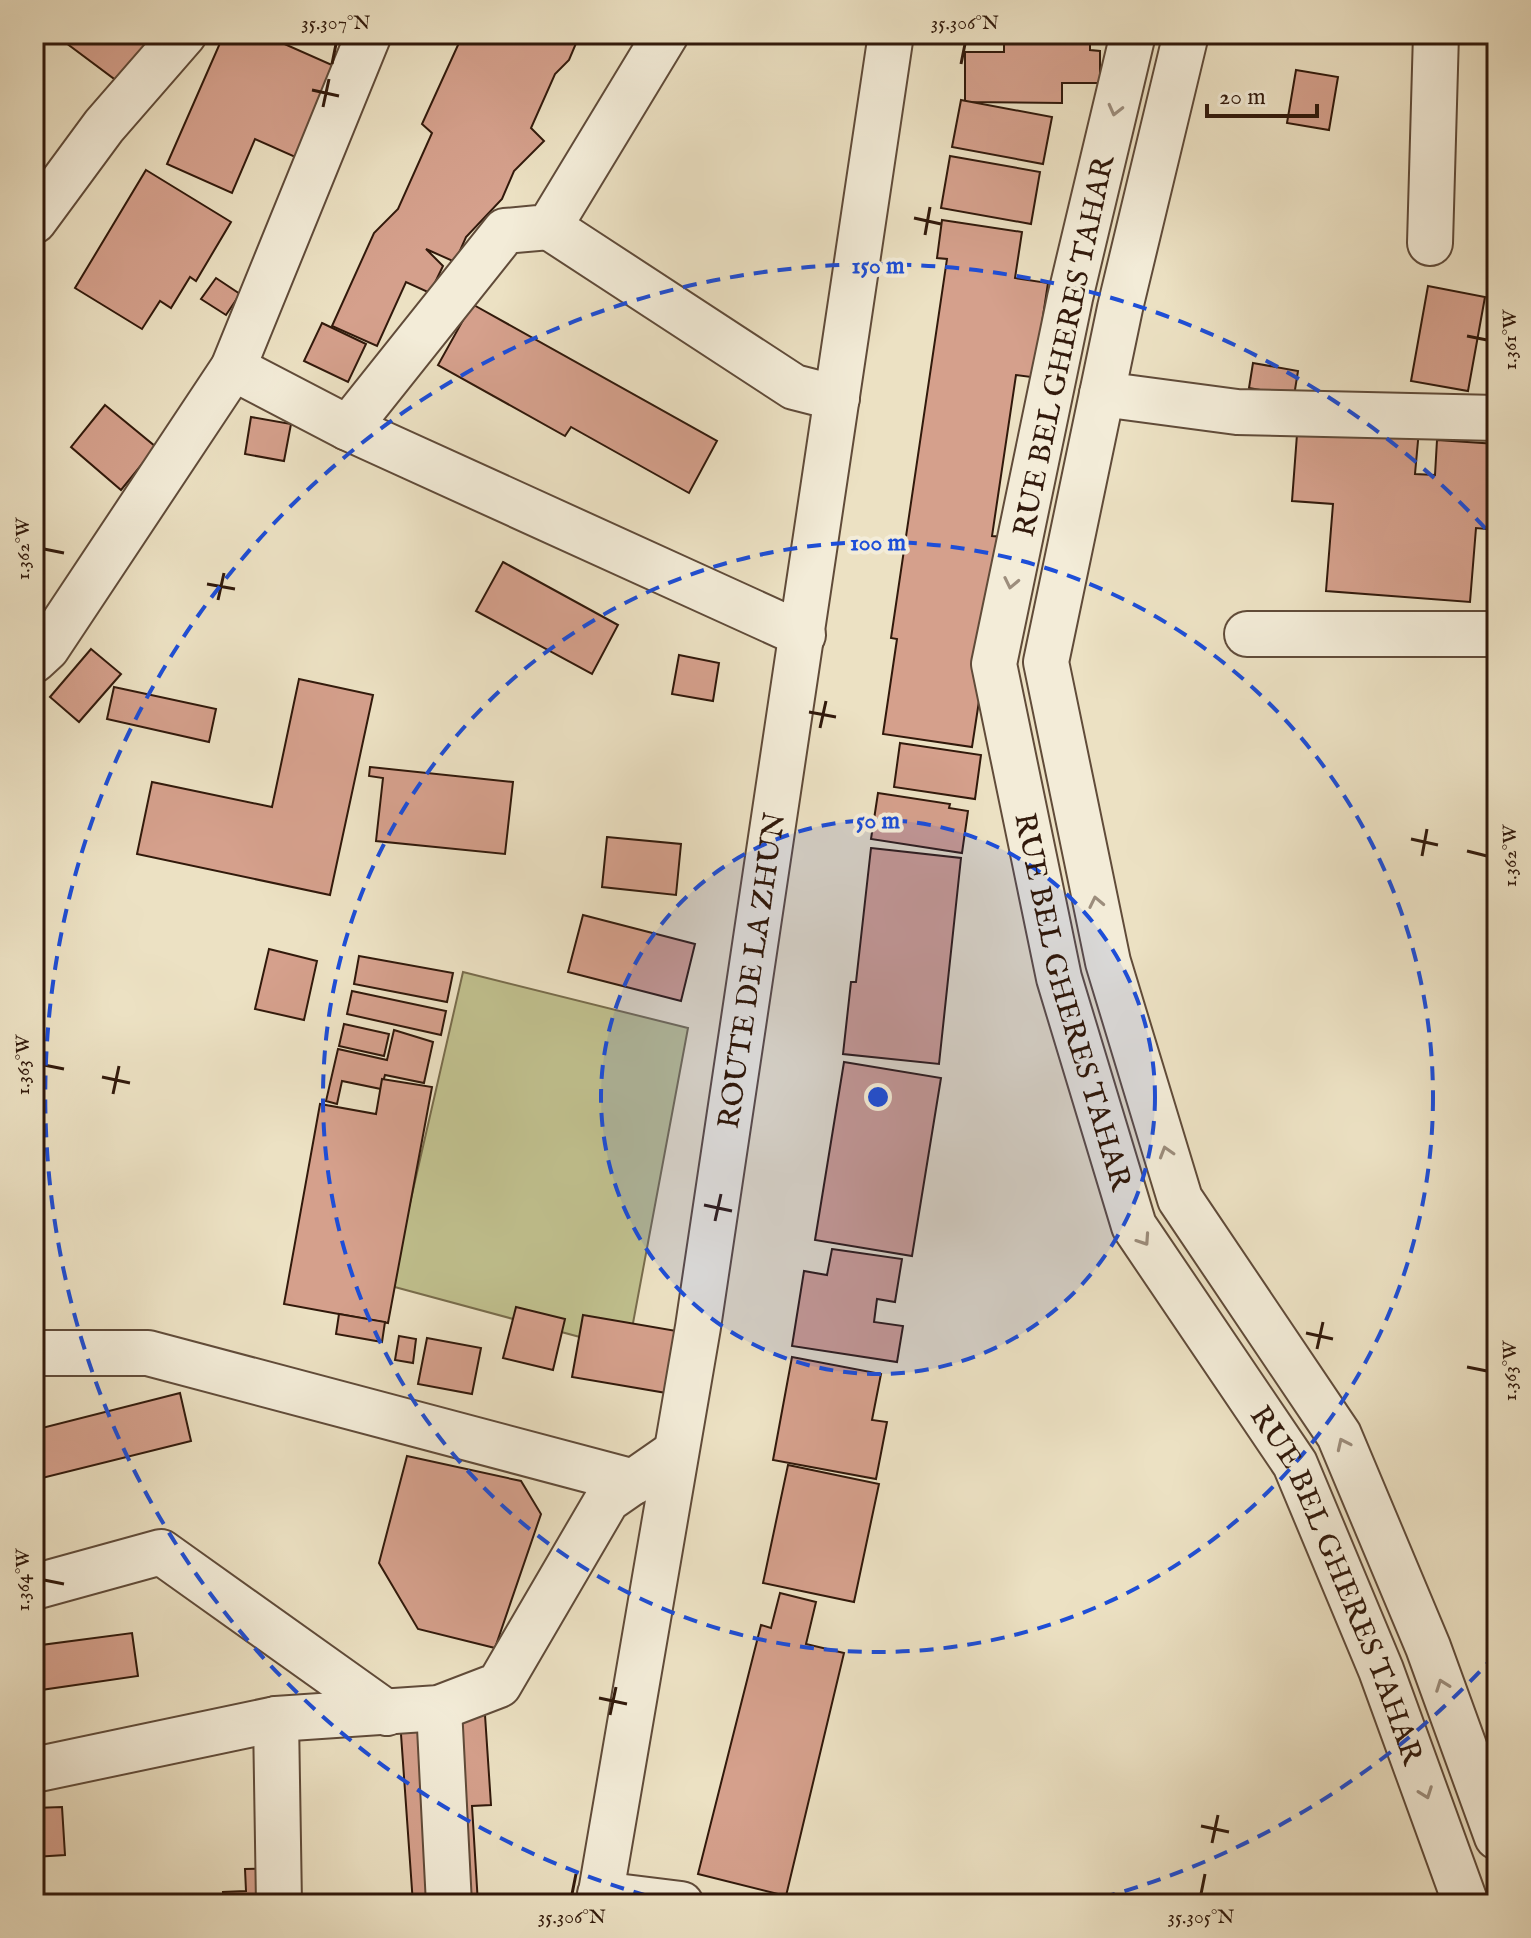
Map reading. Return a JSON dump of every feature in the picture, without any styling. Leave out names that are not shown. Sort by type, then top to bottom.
[{"type":"street","points":[[34,221],[104,126],[184,34]]},
{"type":"street","points":[[34,660],[47,648],[233,368],[369,34]]},
{"type":"street","points":[[549,227],[666,34]]},
{"type":"street","name":"ROUTE DE LA ZHUN","points":[[599,1899],[676,1452],[803,635],[891,34]]},
{"type":"street","name":"RUE BEL GHERES TAHAR","points":[[1133,34],[1070,298],[994,664],[1059,978],[1134,1226],[1295,1464],[1381,1670],[1466,1904]]},
{"type":"street","name":"RUE BEL GHERES TAHAR","points":[[1186,34],[1102,394],[1046,662],[1108,962],[1180,1199],[1339,1435],[1428,1647],[1497,1837]]},
{"type":"street","points":[[1430,243],[1436,34]]},
{"type":"street","points":[[348,428],[505,231],[549,227],[794,387],[837,398]]},
{"type":"street","points":[[233,368],[348,428],[803,635]]},
{"type":"street","points":[[1102,394],[1237,412],[1497,418]]},
{"type":"street","points":[[1247,634],[1497,634]]},
{"type":"street","points":[[34,1353],[148,1353],[634,1482]]},
{"type":"street","points":[[34,1770],[276,1719],[439,1708],[499,1685],[607,1500],[676,1452]]},
{"type":"street","points":[[34,1587],[161,1552],[387,1713]]},
{"type":"street","points":[[439,1708],[449,1904]]},
{"type":"street","points":[[276,1719],[279,1904]]},
{"type":"street","points":[[599,1899],[681,1904]]},
{"type":"green space","points":[[463,972],[688,1028],[628,1350],[391,1286]]},
{"type":"building","points":[[54,34],[163,34],[125,87]]},
{"type":"building","points":[[224,34],[262,34],[341,69],[302,160],[255,139],[232,193],[167,164]]},
{"type":"building","points":[[463,34],[580,34],[569,60],[555,74],[531,128],[544,141],[514,171],[502,199],[466,237],[455,262],[426,249],[443,266],[430,293],[406,282],[377,346],[332,326],[374,233],[398,209],[432,133],[422,124]]},
{"type":"building","points":[[1004,34],[1090,34],[1090,50],[1100,51],[1100,83],[1062,83],[1062,103],[965,102],[965,52],[1004,52]]},
{"type":"building","points":[[1296,70],[1338,77],[1329,130],[1287,123]]},
{"type":"building","points":[[961,100],[1052,117],[1043,164],[952,147]]},
{"type":"building","points":[[950,156],[1040,172],[1031,224],[941,208]]},
{"type":"building","points":[[146,170],[231,222],[196,281],[190,277],[171,308],[160,301],[142,329],[75,288]]},
{"type":"building","points":[[942,220],[1022,232],[1015,278],[1048,283],[1042,323],[1055,325],[1046,379],[1016,375],[992,536],[1004,537],[972,747],[883,734],[897,639],[891,638],[947,259],[937,258]]},
{"type":"building","points":[[216,278],[240,294],[226,315],[201,299]]},
{"type":"building","points":[[1428,286],[1485,297],[1468,391],[1411,381]]},
{"type":"building","points":[[472,304],[717,441],[689,493],[571,427],[565,436],[438,365]]},
{"type":"building","points":[[322,323],[366,344],[348,382],[304,361]]},
{"type":"building","points":[[1253,363],[1298,371],[1294,396],[1249,388]]},
{"type":"building","points":[[105,405],[156,447],[121,490],[71,447]]},
{"type":"building","points":[[251,417],[291,424],[284,461],[245,454]]},
{"type":"building","points":[[1298,421],[1419,430],[1415,474],[1435,475],[1437,440],[1497,444],[1497,530],[1476,528],[1470,602],[1326,591],[1333,504],[1292,501]]},
{"type":"building","points":[[503,562],[618,625],[592,674],[476,611]]},
{"type":"building","points":[[91,649],[121,674],[79,722],[50,697]]},
{"type":"building","points":[[679,655],[719,663],[713,701],[672,694]]},
{"type":"building","points":[[299,679],[373,695],[330,895],[137,854],[152,782],[272,807]]},
{"type":"building","points":[[114,687],[216,709],[209,742],[107,719]]},
{"type":"building","points":[[900,743],[981,755],[975,799],[894,787]]},
{"type":"building","points":[[370,767],[513,782],[505,854],[376,841],[383,778],[369,776]]},
{"type":"building","points":[[878,793],[950,804],[949,808],[968,811],[962,853],[871,839]]},
{"type":"building","points":[[607,837],[681,844],[676,895],[602,887]]},
{"type":"building","points":[[871,848],[961,858],[939,1064],[843,1054],[851,982],[856,982]]},
{"type":"building","points":[[583,915],[695,944],[681,1001],[568,972]]},
{"type":"building","points":[[269,949],[317,961],[304,1020],[255,1009]]},
{"type":"building","points":[[359,956],[453,973],[447,1002],[354,984]]},
{"type":"building","points":[[352,991],[446,1011],[441,1035],[347,1014]]},
{"type":"building","points":[[344,1024],[389,1034],[384,1056],[339,1046]]},
{"type":"building","points":[[394,1030],[433,1042],[424,1083],[385,1075],[381,1089],[342,1081],[337,1104],[326,1101],[338,1049],[387,1060]]},
{"type":"building","points":[[844,1062],[941,1078],[912,1256],[815,1240]]},
{"type":"building","points":[[382,1079],[432,1087],[388,1323],[284,1304],[320,1104],[376,1114]]},
{"type":"building","points":[[832,1249],[902,1259],[895,1302],[877,1299],[874,1322],[903,1326],[897,1362],[792,1346],[804,1271],[827,1275]]},
{"type":"building","points":[[516,1307],[565,1319],[553,1370],[503,1358]]},
{"type":"building","points":[[339,1314],[385,1322],[382,1342],[336,1334]]},
{"type":"building","points":[[583,1315],[694,1334],[684,1396],[572,1377]]},
{"type":"building","points":[[399,1336],[416,1339],[413,1363],[395,1360]]},
{"type":"building","points":[[427,1338],[481,1348],[472,1394],[418,1384]]},
{"type":"building","points":[[792,1357],[881,1374],[872,1420],[887,1422],[876,1479],[773,1460]]},
{"type":"building","points":[[180,1393],[191,1441],[34,1480],[34,1430]]},
{"type":"building","points":[[407,1456],[521,1481],[541,1514],[495,1648],[418,1629],[379,1563]]},
{"type":"building","points":[[788,1465],[879,1484],[854,1602],[763,1583]]},
{"type":"building","points":[[780,1593],[816,1602],[806,1644],[844,1653],[786,1896],[698,1874],[761,1625],[771,1628]]},
{"type":"building","points":[[132,1633],[138,1676],[34,1691],[34,1646]]},
{"type":"building","points":[[484,1700],[491,1805],[472,1806],[478,1904],[413,1904],[399,1706]]},
{"type":"building","points":[[62,1807],[65,1855],[34,1857],[34,1808]]},
{"type":"building","points":[[288,1868],[289,1904],[224,1904],[223,1892],[246,1891],[245,1869]]}]
